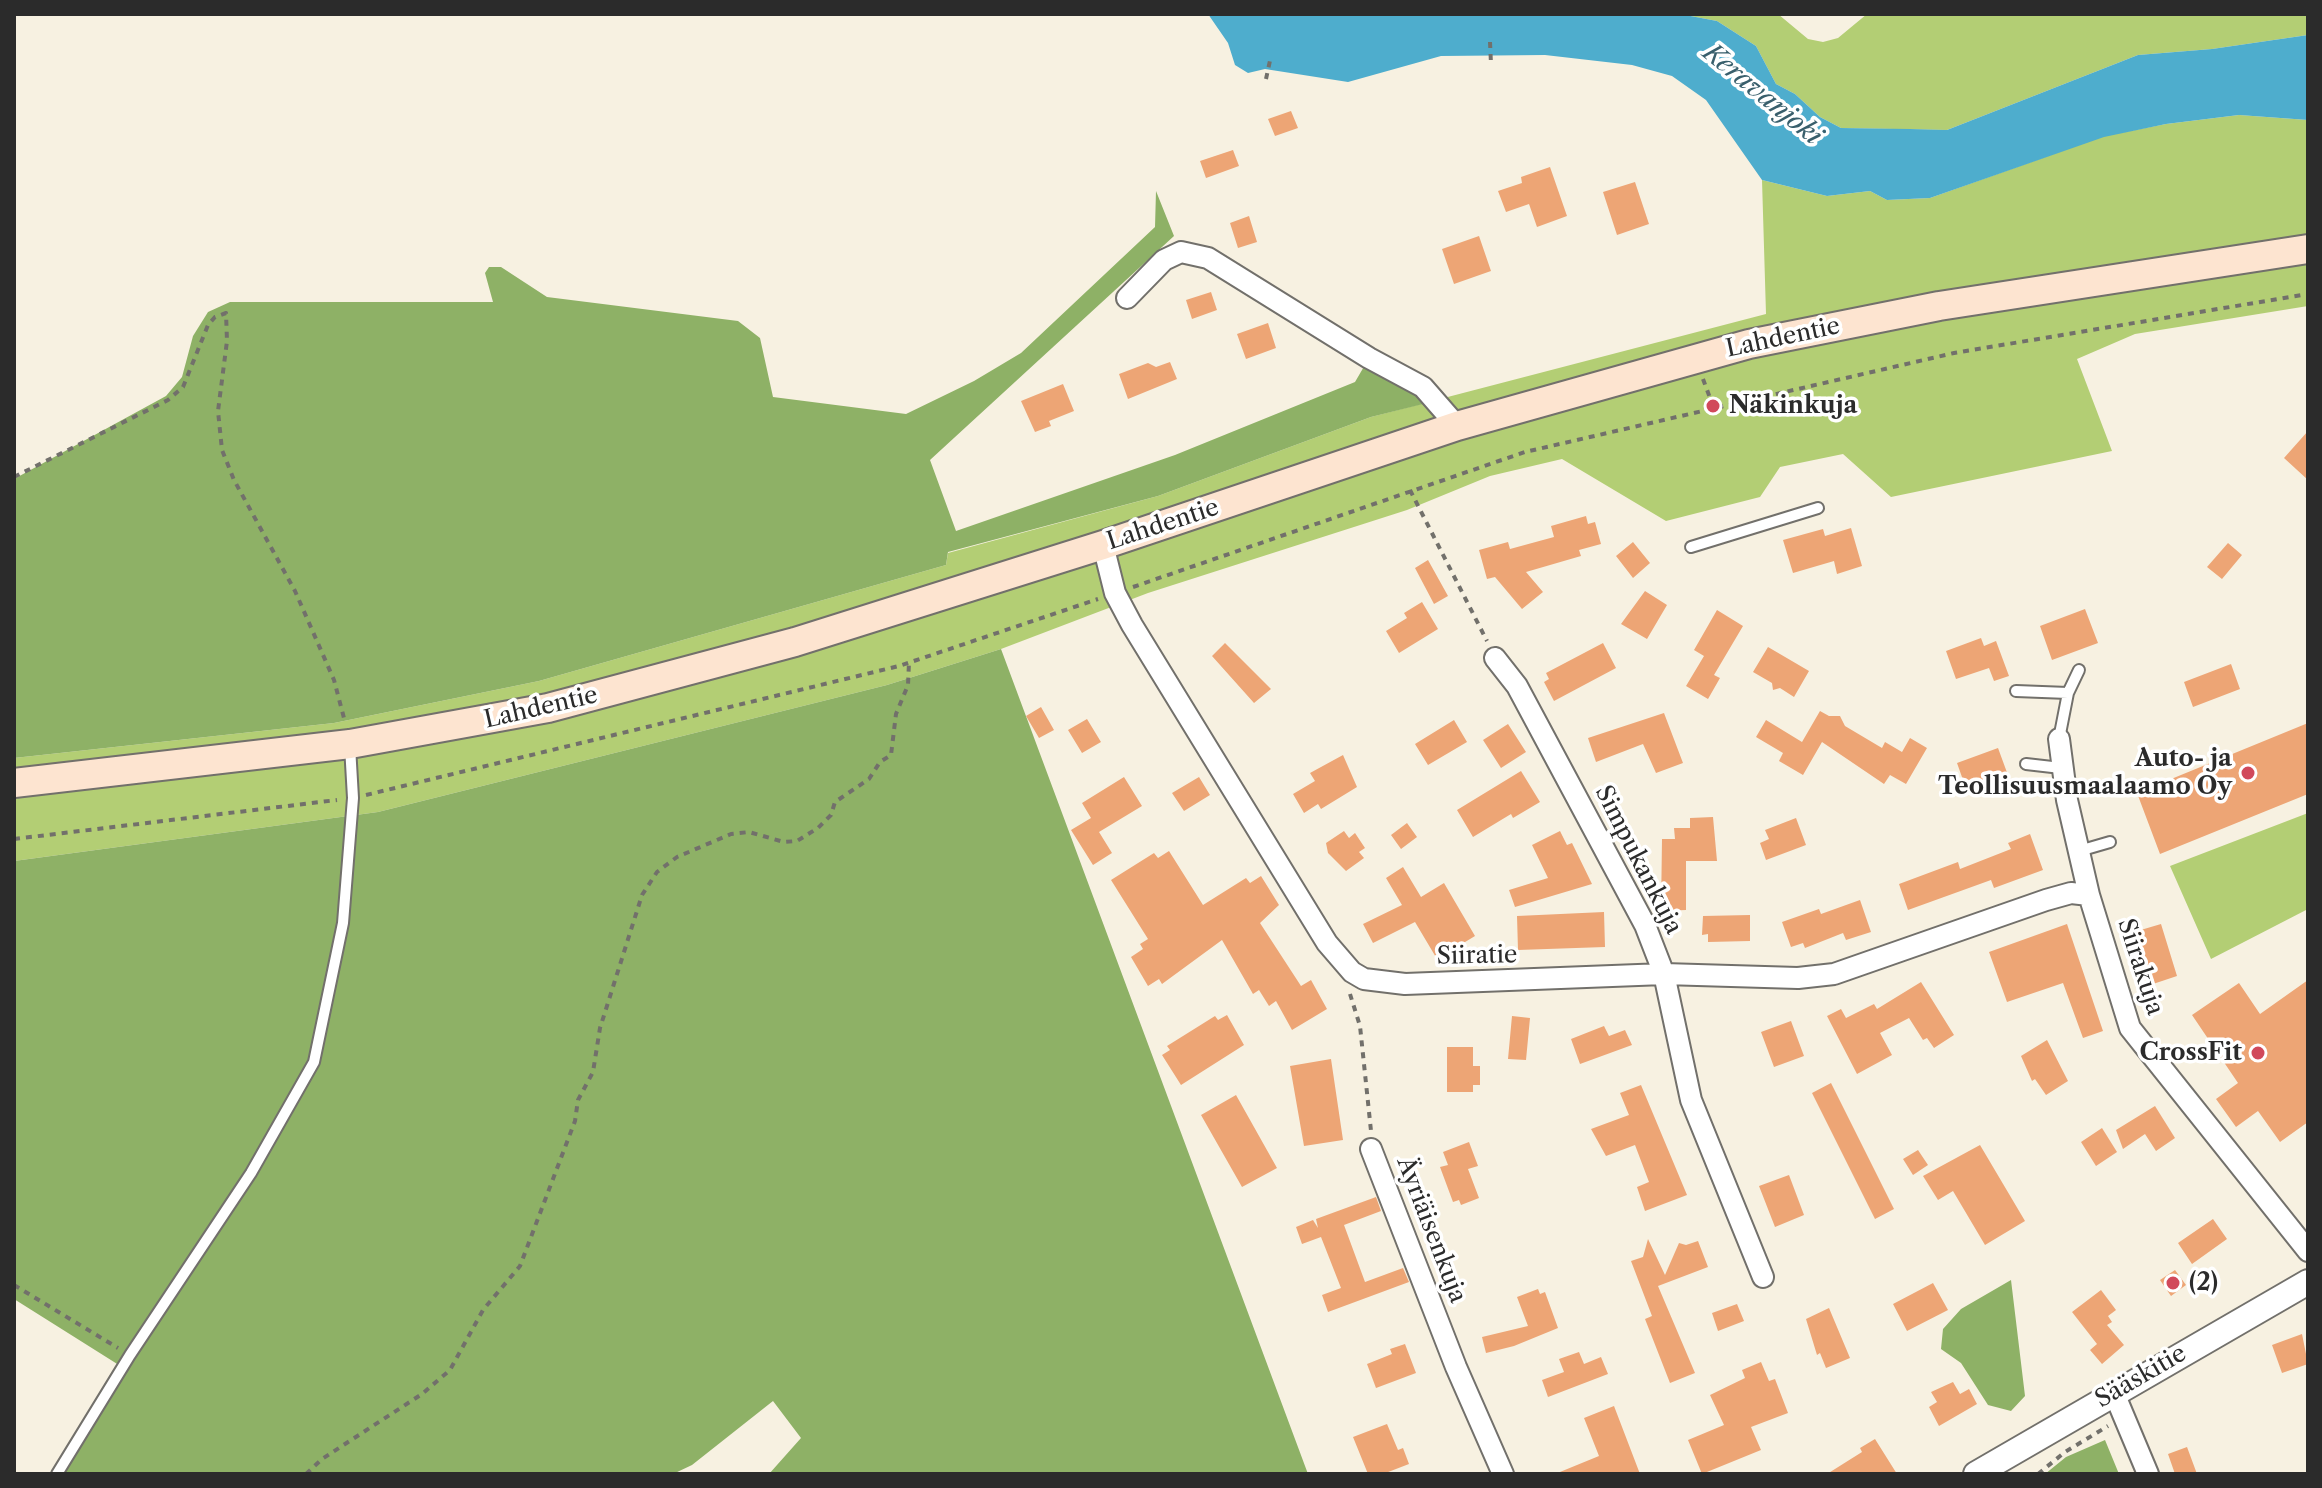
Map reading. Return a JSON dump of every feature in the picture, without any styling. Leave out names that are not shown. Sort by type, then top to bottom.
[{"type":"main road","name":"Lahdentie","points":[[14,783],[350,744],[488,721],[670,678],[1103,545],[1457,426],[1709,355],[1814,330],[1954,303],[2308,249]]},
{"type":"street","points":[[1127,298],[1164,260],[1181,252],[1208,258],[1369,358],[1423,387],[1457,426]]},
{"type":"street","name":"Siiratie","points":[[1103,545],[1115,593],[1132,625],[1327,943],[1352,972],[1364,979],[1405,984],[1664,974],[1798,978],[1834,974],[2046,900],[2071,893],[2089,895]]},
{"type":"street","name":"Simpukankuja","points":[[1495,658],[1517,686],[1630,896],[1664,974],[1691,1100],[1763,1277]]},
{"type":"street","name":"Siirakuja","points":[[2059,739],[2061,768],[2089,895],[2130,1028],[2308,1251]]},
{"type":"street","name":"Äyriäisenkuja","points":[[1371,1149],[1456,1367],[1503,1474]]},
{"type":"street","name":"Sääskitie","points":[[1976,1474],[2308,1282]]},
{"type":"street","points":[[2114,1393],[2148,1474]]},
{"type":"lane","points":[[1691,547],[1818,508]]},
{"type":"lane","points":[[2059,739],[2068,693],[2079,670]]},
{"type":"lane","points":[[2016,691],[2068,693]]},
{"type":"lane","points":[[57,1474],[130,1355],[251,1173],[314,1062],[343,923],[353,798],[350,744]]},
{"type":"lane","points":[[2026,764],[2061,768]]},
{"type":"lane","points":[[2079,851],[2110,842]]},
{"type":"path","points":[[1490,42],[1491,64]]},
{"type":"path","points":[[1266,79],[1271,56]]},
{"type":"path","points":[[1133,587],[1525,452],[1954,353],[2308,294]]},
{"type":"path","points":[[14,477],[168,400],[183,387],[208,325],[215,317],[226,313],[227,341],[218,411],[222,450],[234,480],[295,591],[334,680],[350,744]]},
{"type":"path","points":[[1410,490],[1495,658]]},
{"type":"path","points":[[14,839],[353,798],[909,662],[1105,596]]},
{"type":"path","points":[[306,1474],[322,1459],[422,1394],[450,1370],[483,1310],[520,1266],[575,1121],[578,1100],[593,1072],[600,1028],[642,895],[657,872],[677,857],[731,834],[749,832],[784,842],[797,841],[818,828],[831,815],[835,802],[869,779],[880,762],[891,755],[896,714],[908,685],[909,662]]},
{"type":"path","name":"Äyriäisenkuja","points":[[1350,994],[1360,1026],[1371,1149]]},
{"type":"path","points":[[14,1285],[130,1355]]},
{"type":"path","points":[[2038,1474],[2065,1452],[2114,1425]]},
{"type":"green space","points":[[1680,14],[1778,14],[1808,39],[1823,42],[1838,38],[1867,14],[2308,14],[2308,35],[2212,49],[2138,55],[1947,130],[1841,128],[1820,117],[1795,94],[1776,84],[1756,46],[1717,21]]},
{"type":"green space","points":[[2239,115],[2308,120],[2308,306],[2135,334],[2077,359],[2112,451],[1891,497],[1843,454],[1780,467],[1760,497],[1666,521],[1562,459],[1490,476],[1407,510],[1148,593],[1001,649],[887,685],[378,812],[14,861],[14,758],[334,723],[539,681],[946,565],[948,553],[1158,496],[1371,417],[1766,314],[1762,180],[1827,196],[1870,191],[1887,200],[1930,198],[2104,136]]},
{"type":"green space","points":[[1156,191],[1174,236],[930,460],[956,531],[1175,455],[1355,382],[1369,358],[1435,401],[1371,417],[1158,496],[948,552],[946,565],[539,681],[334,723],[14,758],[14,479],[166,396],[182,377],[193,336],[208,312],[230,302],[493,302],[485,273],[489,267],[501,267],[547,297],[738,321],[760,338],[773,397],[906,414],[974,381],[1021,353],[1155,227]]},
{"type":"green space","points":[[1001,649],[1308,1474],[769,1474],[801,1438],[773,1401],[692,1465],[673,1474],[57,1474],[122,1367],[14,1299],[14,861],[378,812],[887,685]]},
{"type":"green space","points":[[2308,813],[2308,909],[2211,959],[2170,866]]},
{"type":"green space","points":[[2011,1280],[2025,1396],[2011,1411],[1988,1405],[1961,1363],[1941,1349],[1943,1329],[1961,1309]]},
{"type":"green space","points":[[2105,1440],[2119,1474],[2045,1474],[2066,1457]]},
{"type":"water","name":"Keravanjoki","points":[[1208,14],[1680,14],[1717,21],[1756,46],[1776,84],[1795,94],[1820,117],[1841,128],[1947,130],[2138,55],[2212,49],[2308,35],[2308,120],[2239,115],[2166,124],[2104,137],[1930,198],[1887,200],[1870,191],[1827,196],[1762,180],[1706,100],[1672,76],[1632,65],[1545,55],[1441,56],[1348,82],[1265,69],[1248,73],[1235,65],[1228,43]]},
{"type":"building","points":[[1291,111],[1298,128],[1275,136],[1268,119]]},
{"type":"building","points":[[1233,150],[1239,166],[1206,178],[1200,161]]},
{"type":"building","points":[[1550,167],[1567,216],[1537,227],[1529,204],[1506,212],[1498,191],[1522,183],[1521,177]]},
{"type":"building","points":[[1635,182],[1649,224],[1617,235],[1603,192]]},
{"type":"building","points":[[1249,216],[1257,242],[1238,248],[1230,223]]},
{"type":"building","points":[[1479,236],[1491,271],[1454,284],[1442,249]]},
{"type":"building","points":[[1211,292],[1217,310],[1192,319],[1186,300]]},
{"type":"building","points":[[1268,323],[1276,348],[1246,359],[1237,334]]},
{"type":"building","points":[[1170,362],[1177,379],[1128,399],[1119,374],[1148,363],[1156,367]]},
{"type":"building","points":[[1063,384],[1074,411],[1049,421],[1051,426],[1035,432],[1021,401]]},
{"type":"building","points":[[2308,431],[2308,480],[2284,458]]},
{"type":"building","points":[[1586,516],[1588,524],[1595,522],[1601,544],[1579,550],[1581,556],[1526,572],[1543,592],[1522,609],[1495,577],[1487,579],[1479,550],[1508,542],[1510,549],[1554,537],[1551,526]]},
{"type":"building","points":[[1851,528],[1862,566],[1837,574],[1834,561],[1793,573],[1783,540],[1823,529],[1825,536]]},
{"type":"building","points":[[1633,542],[1650,563],[1633,578],[1616,556]]},
{"type":"building","points":[[2228,543],[2242,555],[2222,579],[2207,567]]},
{"type":"building","points":[[1428,560],[1448,596],[1434,604],[1415,568]]},
{"type":"building","points":[[1645,591],[1667,605],[1647,639],[1621,624]]},
{"type":"building","points":[[1422,602],[1438,629],[1399,653],[1386,631],[1407,618],[1404,613]]},
{"type":"building","points":[[2085,609],[2098,643],[2052,660],[2040,626]]},
{"type":"building","points":[[1717,610],[1743,626],[1714,675],[1720,678],[1708,699],[1686,686],[1704,656],[1694,650]]},
{"type":"building","points":[[1981,638],[1984,646],[1996,641],[2009,676],[1994,681],[1989,668],[1956,679],[1946,651]]},
{"type":"building","points":[[1225,643],[1271,689],[1254,703],[1212,656]]},
{"type":"building","points":[[1603,643],[1616,668],[1554,701],[1544,682],[1549,679],[1546,673]]},
{"type":"building","points":[[1768,647],[1809,671],[1794,697],[1780,688],[1773,690],[1772,683],[1753,672]]},
{"type":"building","points":[[2231,664],[2240,689],[2193,707],[2184,682]]},
{"type":"building","points":[[1041,707],[1054,730],[1039,738],[1026,716]]},
{"type":"building","points":[[1820,711],[1829,716],[1840,716],[1845,726],[1882,748],[1885,742],[1902,752],[1910,738],[1927,748],[1906,784],[1890,775],[1884,784],[1822,742],[1803,775],[1779,761],[1783,753],[1756,737],[1766,720],[1802,742]]},
{"type":"building","points":[[1664,713],[1683,763],[1656,773],[1643,744],[1596,762],[1588,738]]},
{"type":"building","points":[[1087,719],[1101,742],[1082,753],[1068,730]]},
{"type":"building","points":[[1454,720],[1467,742],[1428,765],[1415,744]]},
{"type":"building","name":"Auto- ja Teollisuusmaalaamo Oy","points":[[2308,723],[2308,794],[2160,854],[2137,793]]},
{"type":"building","points":[[1508,724],[1526,752],[1501,768],[1483,740]]},
{"type":"building","points":[[1998,748],[2009,778],[1968,794],[1957,763]]},
{"type":"building","points":[[1343,755],[1357,787],[1321,809],[1318,804],[1304,813],[1293,794],[1315,781],[1310,773]]},
{"type":"building","points":[[1521,771],[1540,802],[1513,818],[1511,814],[1473,837],[1457,810]]},
{"type":"building","points":[[1124,777],[1142,806],[1099,832],[1112,853],[1093,865],[1071,830],[1091,818],[1082,803]]},
{"type":"building","points":[[1199,777],[1210,795],[1184,811],[1172,793]]},
{"type":"building","points":[[1713,817],[1717,861],[1686,861],[1686,910],[1661,911],[1662,839],[1675,839],[1674,828],[1690,828],[1690,818]]},
{"type":"building","points":[[1796,818],[1806,845],[1766,860],[1760,843],[1769,839],[1765,830]]},
{"type":"building","points":[[1407,823],[1417,837],[1401,849],[1391,835]]},
{"type":"building","points":[[1344,831],[1349,838],[1355,833],[1365,848],[1359,852],[1364,858],[1346,871],[1328,853],[1326,843]]},
{"type":"building","points":[[1560,831],[1567,845],[1572,843],[1592,884],[1515,907],[1509,890],[1548,878],[1532,845]]},
{"type":"building","points":[[2030,834],[2043,870],[1994,888],[1991,880],[1908,910],[1899,884],[1958,862],[1960,869],[2011,849],[2008,843]]},
{"type":"building","points":[[1169,851],[1203,905],[1246,878],[1250,883],[1261,876],[1279,905],[1260,923],[1301,986],[1311,980],[1327,1009],[1292,1030],[1276,1001],[1269,1006],[1259,990],[1253,994],[1222,940],[1162,984],[1159,979],[1148,986],[1131,957],[1143,949],[1140,944],[1148,939],[1111,880],[1154,853],[1158,858]]},
{"type":"building","points":[[1403,867],[1421,897],[1444,883],[1475,936],[1437,959],[1415,922],[1373,943],[1363,924],[1402,905],[1386,878]]},
{"type":"building","points":[[1860,900],[1871,932],[1846,940],[1843,933],[1805,948],[1803,943],[1791,947],[1782,922],[1819,909],[1821,914]]},
{"type":"building","points":[[1604,912],[1605,947],[1518,950],[1517,916]]},
{"type":"building","points":[[1750,915],[1750,941],[1708,942],[1708,934],[1702,935],[1703,916]]},
{"type":"building","points":[[2067,924],[2103,1031],[2083,1038],[2063,983],[2007,1002],[1989,952]]},
{"type":"building","points":[[2161,924],[2177,976],[2150,985],[2134,932]]},
{"type":"building","points":[[2308,980],[2308,1122],[2280,1142],[2258,1111],[2236,1127],[2216,1099],[2238,1083],[2192,1015],[2239,983],[2260,1014]]},
{"type":"building","points":[[1921,982],[1954,1035],[1934,1048],[1927,1038],[1923,1040],[1909,1018],[1880,1033],[1892,1055],[1857,1074],[1827,1016],[1841,1009],[1846,1018],[1874,1004],[1877,1009]]},
{"type":"building","points":[[1227,1015],[1244,1045],[1181,1085],[1162,1055],[1170,1050],[1167,1046],[1215,1016],[1218,1020]]},
{"type":"building","points":[[1512,1016],[1530,1018],[1526,1060],[1508,1059]]},
{"type":"building","points":[[1791,1021],[1804,1056],[1774,1067],[1761,1032]]},
{"type":"building","points":[[1604,1026],[1609,1036],[1625,1030],[1632,1045],[1580,1064],[1571,1039]]},
{"type":"building","points":[[2047,1040],[2068,1081],[2046,1095],[2035,1079],[2032,1081],[2021,1056]]},
{"type":"building","points":[[1447,1047],[1473,1047],[1473,1066],[1480,1066],[1480,1085],[1473,1085],[1473,1092],[1447,1092]]},
{"type":"building","points":[[1331,1059],[1343,1140],[1304,1146],[1290,1066]]},
{"type":"building","points":[[1831,1083],[1894,1209],[1875,1219],[1812,1093]]},
{"type":"building","points":[[1641,1085],[1687,1195],[1645,1211],[1637,1187],[1649,1182],[1635,1145],[1606,1156],[1591,1129],[1629,1115],[1620,1093]]},
{"type":"building","points":[[1236,1095],[1277,1168],[1242,1187],[1201,1115]]},
{"type":"building","points":[[2155,1106],[2175,1138],[2156,1151],[2145,1134],[2123,1149],[2116,1130]]},
{"type":"building","points":[[2102,1128],[2117,1152],[2096,1166],[2081,1142]]},
{"type":"building","points":[[1469,1142],[1478,1166],[1468,1169],[1479,1198],[1461,1205],[1459,1200],[1453,1202],[1440,1167],[1448,1165],[1443,1152]]},
{"type":"building","points":[[1980,1145],[2025,1221],[1985,1245],[1953,1191],[1938,1200],[1923,1176]]},
{"type":"building","points":[[1918,1150],[1928,1165],[1913,1175],[1903,1159]]},
{"type":"building","points":[[1789,1175],[1804,1215],[1775,1227],[1759,1186]]},
{"type":"building","points":[[1376,1197],[1381,1211],[1344,1225],[1365,1282],[1403,1268],[1409,1282],[1328,1312],[1322,1295],[1341,1288],[1321,1237],[1302,1244],[1296,1227],[1313,1220],[1318,1228],[1316,1219]]},
{"type":"building","points":[[2213,1219],[2227,1239],[2192,1264],[2178,1243]]},
{"type":"building","points":[[1648,1239],[1665,1275],[1679,1243],[1686,1245],[1698,1241],[1708,1267],[1658,1286],[1695,1373],[1670,1383],[1645,1319],[1652,1316],[1631,1261],[1643,1257]]},
{"type":"building","name":"(2)","points":[[2175,1270],[2186,1285],[2171,1296],[2160,1280]]},
{"type":"building","points":[[1933,1283],[1948,1310],[1907,1331],[1893,1304]]},
{"type":"building","points":[[1538,1289],[1540,1294],[1545,1292],[1558,1328],[1514,1346],[1486,1353],[1482,1337],[1528,1326],[1517,1297]]},
{"type":"building","points":[[2101,1290],[2116,1310],[2108,1316],[2112,1322],[2107,1325],[2124,1345],[2102,1364],[2090,1350],[2097,1344],[2072,1312]]},
{"type":"building","points":[[1737,1304],[1744,1321],[1718,1331],[1712,1313]]},
{"type":"building","points":[[1829,1308],[1850,1358],[1826,1368],[1820,1353],[1817,1355],[1806,1319]]},
{"type":"building","points":[[2302,1334],[2308,1364],[2282,1373],[2272,1345]]},
{"type":"building","points":[[1405,1344],[1416,1373],[1376,1388],[1367,1364],[1392,1354],[1390,1349]]},
{"type":"building","points":[[1579,1352],[1584,1364],[1601,1357],[1608,1374],[1548,1397],[1542,1380],[1564,1372],[1559,1359]]},
{"type":"building","points":[[1761,1362],[1769,1381],[1775,1379],[1788,1413],[1751,1427],[1761,1450],[1702,1474],[1688,1440],[1724,1425],[1710,1395],[1745,1378],[1742,1370]]},
{"type":"building","points":[[1953,1382],[1960,1394],[1969,1389],[1977,1404],[1939,1426],[1929,1407],[1937,1402],[1931,1392]]},
{"type":"building","points":[[1614,1406],[1640,1474],[1555,1474],[1599,1456],[1584,1418]]},
{"type":"building","points":[[1387,1424],[1398,1450],[1403,1448],[1409,1464],[1383,1474],[1368,1474],[1353,1437]]},
{"type":"building","points":[[1875,1439],[1897,1474],[1827,1474],[1862,1452],[1860,1448]]},
{"type":"building","points":[[2187,1447],[2197,1474],[2175,1474],[2168,1454]]},
{"type":"place","name":"Näkinkuja","points":[[1713,406]]},
{"type":"place","name":"Auto- ja Teollisuusmaalaamo Oy","points":[[2248,773]]},
{"type":"place","name":"CrossFit","points":[[2258,1053]]},
{"type":"place","name":"(2)","points":[[2173,1283]]}]
